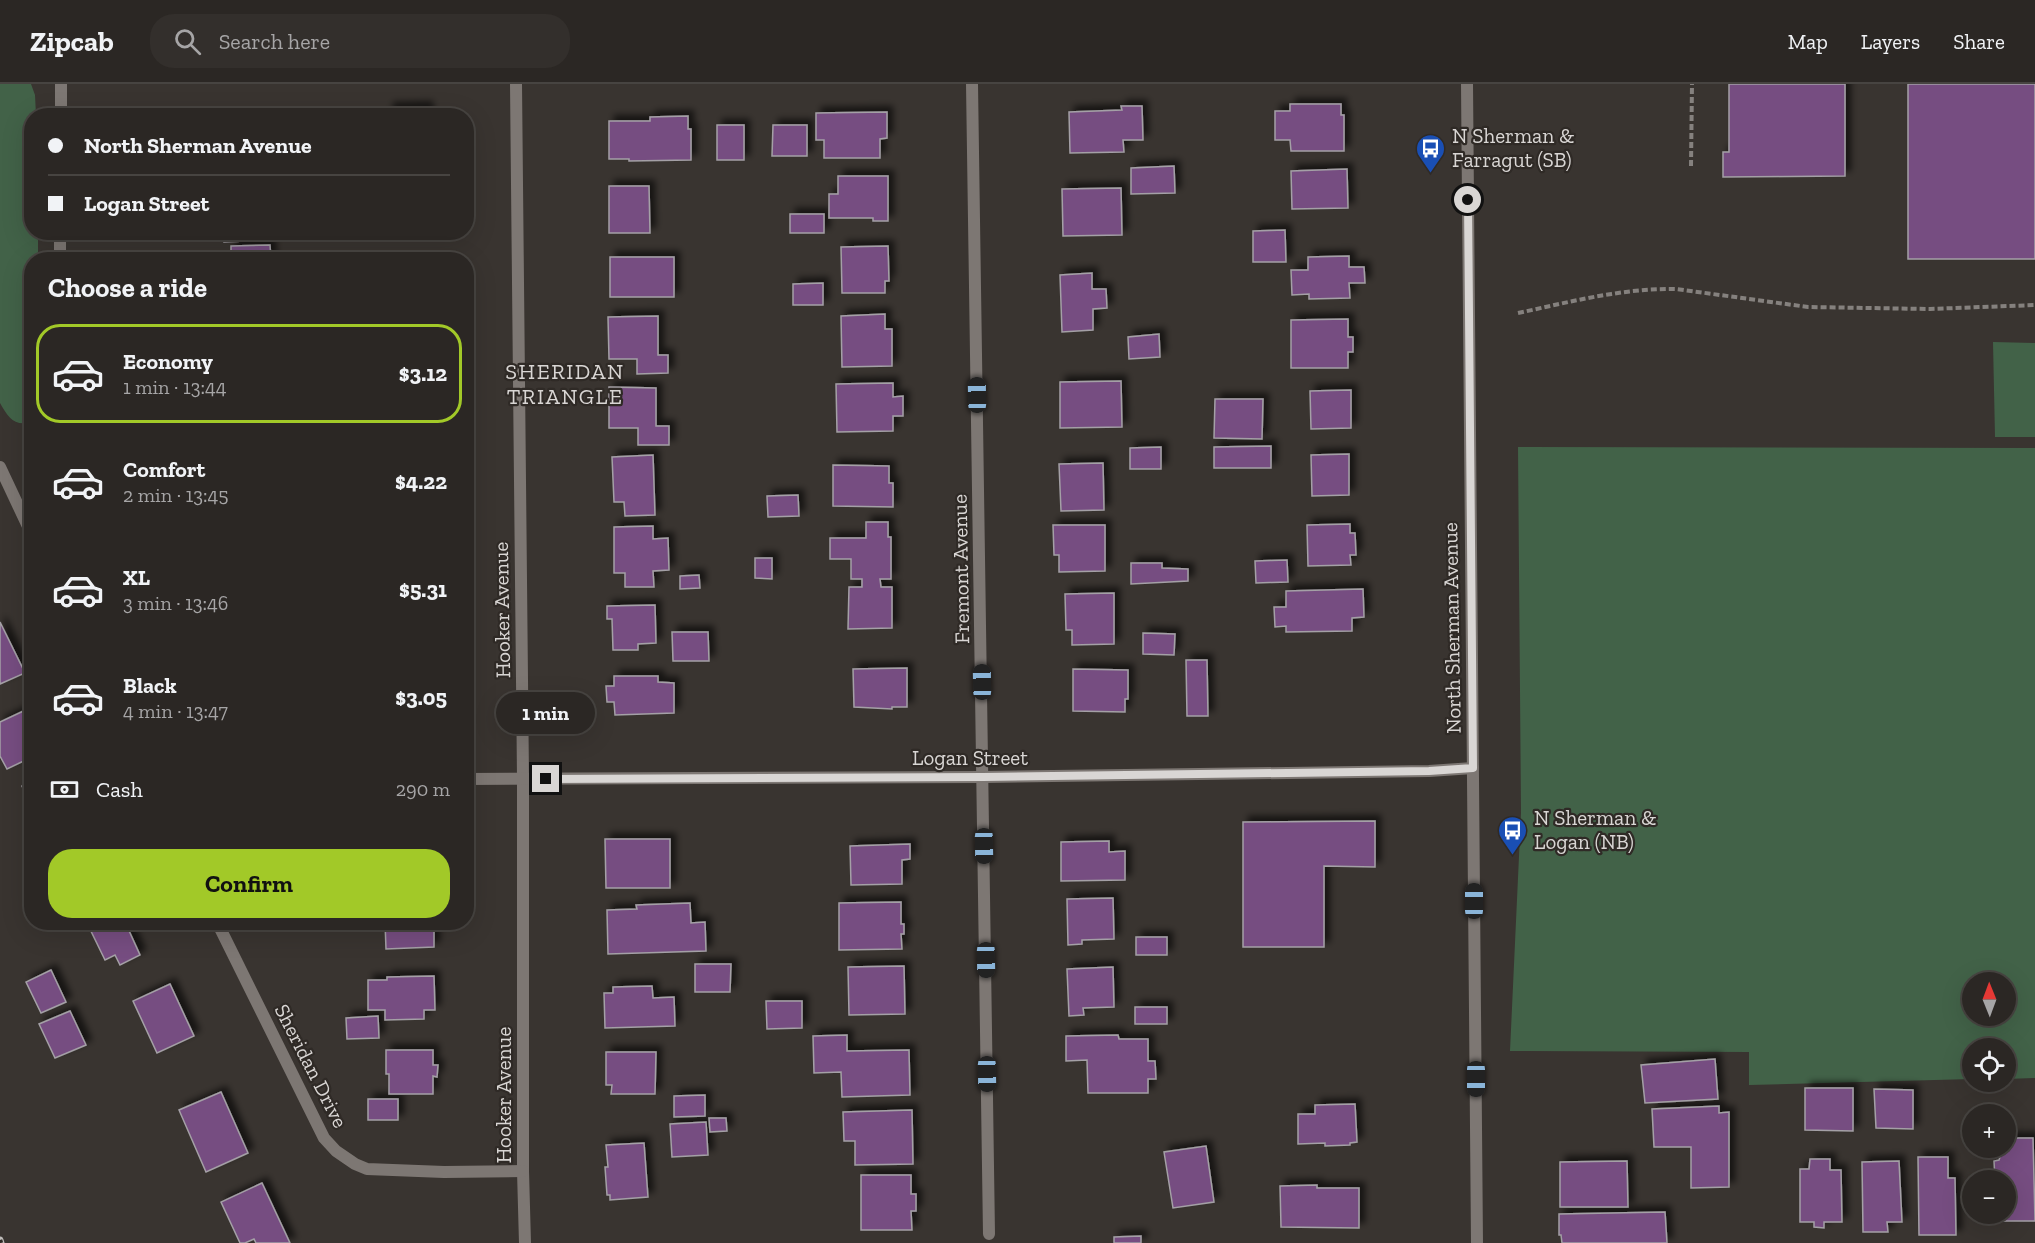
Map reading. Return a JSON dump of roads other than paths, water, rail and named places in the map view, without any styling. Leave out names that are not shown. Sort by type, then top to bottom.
[{"type":"street","points":[[61,84],[61,108]]},
{"type":"street","name":"Hooker Avenue","points":[[516,84],[525,1243]]},
{"type":"street","name":"Fremont Avenue","points":[[972,84],[989,1234]]},
{"type":"street","name":"North Sherman Avenue","points":[[1467,84],[1477,1243]]},
{"type":"street","points":[[0,467],[24,518]]},
{"type":"street","name":"Logan Street","points":[[474,779],[983,777],[1417,771],[1473,768]]},
{"type":"street","name":"Sheridan Drive","points":[[221,930],[324,1138],[336,1151],[367,1169],[523,1172]]},
{"type":"place","name":"N Sherman & Farragut (SB)","points":[[1431,174]]},
{"type":"place","name":"N Sherman & Logan (NB)","points":[[1513,856]]},
{"type":"district","name":"SHERIDAN TRIANGLE","points":[[565,384]]}]
